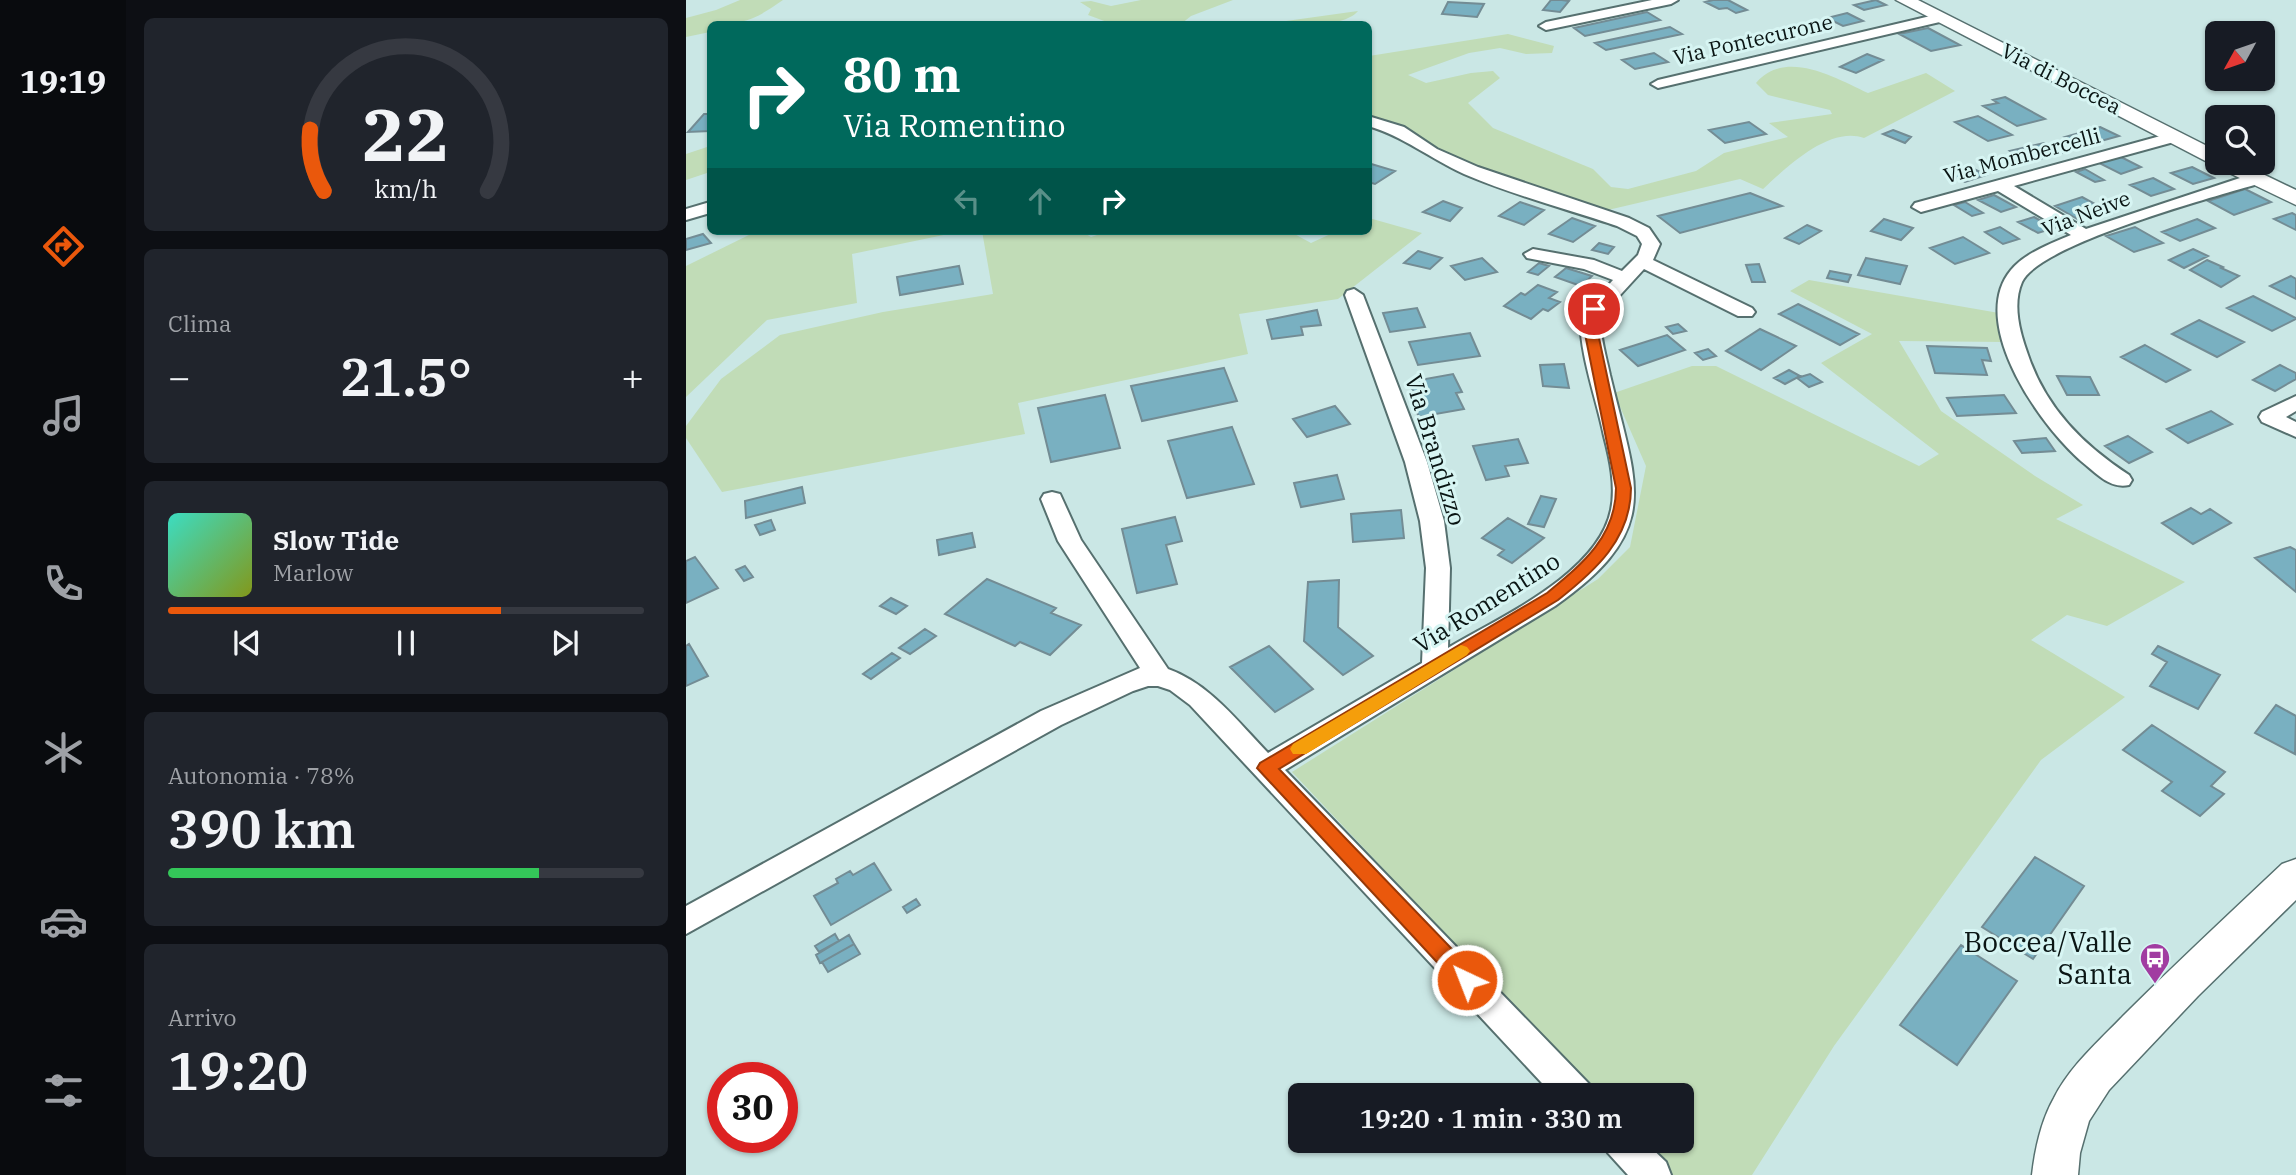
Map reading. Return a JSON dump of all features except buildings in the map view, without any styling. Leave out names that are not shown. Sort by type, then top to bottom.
[{"type":"street","points":[[1546,26],[1671,0]]},
{"type":"street","name":"Via di Boccea","points":[[1905,0],[2205,153]]},
{"type":"street","name":"Via Pontecurone","points":[[1658,84],[1939,18]]},
{"type":"street","points":[[1372,122],[1398,130],[1460,167],[1634,227],[1643,232],[1651,244],[1642,261],[1745,312]]},
{"type":"street","name":"Via Mombercelli","points":[[1921,207],[2175,138]]},
{"type":"street","points":[[2247,175],[2296,198]]},
{"type":"street","name":"Via Neive","points":[[2121,480],[2075,447],[2040,402],[2020,362],[2008,316],[2008,296],[2018,273],[2038,257],[2085,236],[2255,179]]},
{"type":"street","points":[[2000,185],[2085,236]]},
{"type":"street","points":[[686,215],[707,208]]},
{"type":"street","points":[[1533,254],[1588,264],[1624,278]]},
{"type":"street","name":"Via Romentino","points":[[1266,768],[1572,583],[1588,568],[1613,536],[1624,502],[1624,488],[1590,324],[1594,309],[1642,261]]},
{"type":"street","name":"Via Brandizzo","points":[[1354,295],[1416,462],[1433,521],[1438,568],[1435,667]]},
{"type":"street","points":[[2296,402],[2270,417],[2296,431]]},
{"type":"street","points":[[1052,499],[1070,541],[1159,676]]},
{"type":"street","points":[[686,921],[1051,718],[1135,679],[1159,676],[1180,683],[1199,698],[1565,1083]]},
{"type":"street","points":[[2055,1175],[2057,1153],[2070,1111],[2094,1076],[2183,983],[2296,875]]},
{"type":"street","points":[[1632,1153],[1653,1175]]},
{"type":"green space","points":[[740,0],[783,0],[749,19],[707,21],[707,33],[686,37],[686,18]]},
{"type":"green space","points":[[1141,0],[1233,0],[1185,21],[1104,21],[1088,15],[1091,9],[1080,2],[1091,1],[1111,6]]},
{"type":"green space","points":[[1358,11],[1341,21],[1286,21]]},
{"type":"green space","points":[[1508,34],[1554,46],[1552,53],[1526,54],[1500,48],[1469,53],[1408,75],[1426,83],[1493,71],[1500,78],[1468,103],[1493,128],[1593,169],[1611,187],[1628,189],[1696,171],[1724,153],[1788,137],[1769,123],[1832,114],[1830,110],[1768,95],[1756,83],[1768,73],[1781,68],[1811,69],[1868,93],[1926,73],[1955,91],[1864,138],[1851,136],[1823,143],[1796,160],[1763,189],[1740,179],[1608,210],[1482,172],[1372,121],[1372,56]]},
{"type":"green space","points":[[707,147],[707,173],[686,180],[686,154]]},
{"type":"green space","points":[[1372,219],[1422,233],[1338,299],[1239,314],[1248,354],[1018,403],[1025,434],[722,492],[686,438],[686,426],[721,379],[780,335],[883,312],[993,294],[983,235],[1296,235],[1311,243],[1328,235],[1372,235]]},
{"type":"green space","points":[[749,235],[944,235],[852,254],[857,303],[767,320],[686,397],[686,266]]},
{"type":"green space","points":[[1809,280],[1999,313],[2005,342],[1899,341],[1941,411],[2035,476],[2083,505],[2056,519],[2185,582],[2107,626],[2067,615],[2031,640],[2125,697],[2041,760],[1834,1046],[1752,1175],[1672,1175],[1651,1153],[1694,1153],[1694,1083],[1586,1083],[1292,772],[1598,579],[1630,547],[1646,466],[1614,393],[1692,366],[1716,366],[1919,466],[1939,454],[1821,363],[1872,334],[1790,291]]},
{"type":"slow traffic","points":[[1299,749],[1461,651]]},
{"type":"place","name":"Boccea/Valle Santa","points":[[2155,985]]},
{"type":"route","points":[[1467,980],[1266,768],[1553,597],[1588,568],[1613,536],[1624,502],[1624,488],[1590,324],[1594,309]]}]
